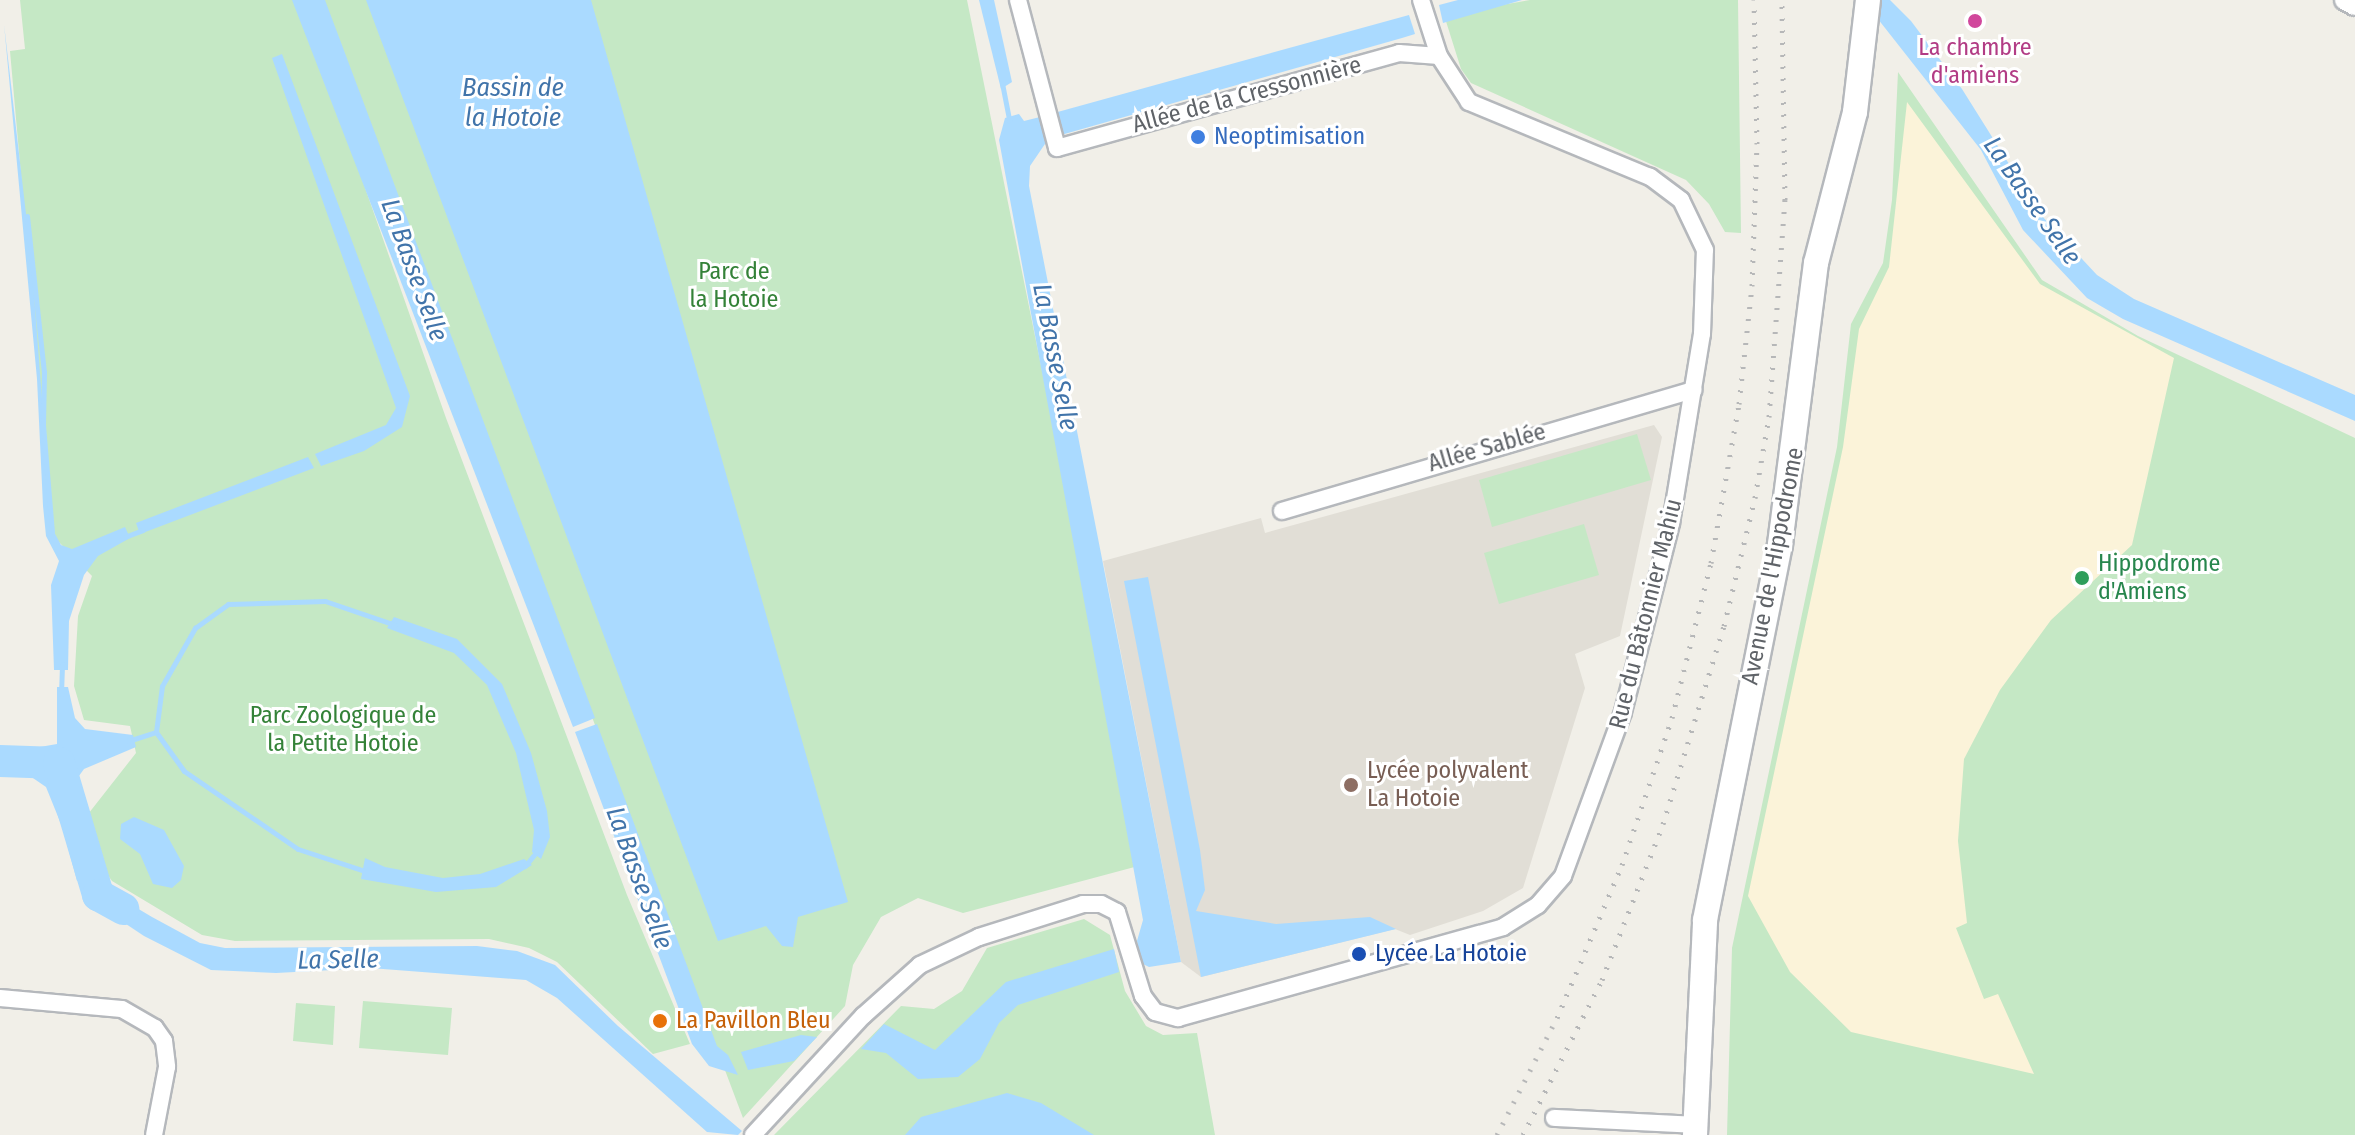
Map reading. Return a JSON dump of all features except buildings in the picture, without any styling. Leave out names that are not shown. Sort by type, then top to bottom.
[{"type":"main road","name":"Avenue de l'Hippodrome","points":[[1695,1130],[1705,920],[1785,516],[1823,223],[1852,124],[1868,0]]},
{"type":"street","name":"Allée de la Cressonnière","points":[[1018,0],[1057,148],[1399,53],[1439,56]]},
{"type":"street","name":"Rue du Bâtonnier Mahiu","points":[[753,1135],[871,1007],[920,965],[979,937],[1083,904],[1101,904],[1117,912],[1132,973],[1155,1012],[1178,1018],[1422,953],[1503,927],[1550,894],[1584,830],[1644,640],[1694,390],[1707,274],[1701,233],[1681,200],[1650,177],[1469,102],[1439,56],[1421,0]]},
{"type":"street","points":[[2345,0],[2355,5]]},
{"type":"street","name":"Allée Sablée","points":[[1282,511],[1694,390]]},
{"type":"street","points":[[0,998],[122,1009],[155,1028],[164,1041],[167,1067],[154,1135]]},
{"type":"street","points":[[1554,1118],[1695,1130]]},
{"type":"shaded area","name":"Lycée polyvalent La Hotoie","points":[[1654,425],[1662,437],[1620,636],[1575,654],[1585,688],[1523,888],[1483,911],[1410,935],[1395,929],[1201,977],[1181,962],[1103,561],[1261,518],[1265,533]]},
{"type":"green space","name":"Parc Zoologique de la Petite Hotoie","points":[[20,0],[299,0],[446,418],[627,895],[690,1044],[653,1054],[557,962],[529,948],[489,939],[235,941],[202,935],[112,881],[96,859],[85,818],[136,753],[130,726],[84,720],[74,686],[78,616],[92,576],[53,536],[10,51],[25,49]]},
{"type":"green space","name":"Parc de la Hotoie","points":[[322,0],[967,0],[1142,865],[963,913],[918,898],[881,917],[853,965],[845,1006],[743,1118]]},
{"type":"green space","points":[[1530,0],[1738,0],[1741,233],[1725,232],[1709,204],[1686,180],[1471,83],[1461,69],[1444,15]]},
{"type":"green space","name":"Hippodrome d'Amiens","points":[[1898,72],[2042,280],[2138,336],[2355,438],[2355,1135],[1727,1135],[1732,948],[1837,447],[1851,324],[1883,263],[1892,200]]},
{"type":"green space","points":[[1637,434],[1651,480],[1492,527],[1479,480]]},
{"type":"green space","points":[[1584,524],[1599,575],[1499,604],[1484,553]]},
{"type":"green space","points":[[1084,919],[1110,935],[1125,991],[1146,1026],[1163,1035],[1197,1033],[1215,1135],[774,1135],[901,1006],[934,1009],[962,991],[987,948]]},
{"type":"green space","points":[[363,1001],[452,1008],[448,1055],[359,1048]]},
{"type":"green space","points":[[296,1003],[335,1006],[333,1045],[293,1041]]},
{"type":"sand","points":[[1907,102],[2040,284],[2174,358],[2132,545],[2051,620],[2000,690],[1964,759],[1958,841],[1967,923],[1956,928],[1984,999],[1998,994],[2034,1074],[1851,1032],[1790,972],[1748,896],[1843,447],[1859,329],[1889,267]]},
{"type":"water","name":"La Basse Selle","points":[[292,0],[325,0],[595,718],[573,727]]},
{"type":"water","name":"Bassin de la Hotoie","points":[[366,0],[591,0],[848,902],[798,917],[793,947],[782,946],[766,926],[718,941]]},
{"type":"water","points":[[979,0],[994,0],[1012,82],[1001,89]]},
{"type":"water","points":[[1458,0],[1522,0],[1443,23],[1439,5]]},
{"type":"water","name":"La Basse Selle","points":[[1863,0],[1890,0],[1911,21],[1962,89],[2041,215],[2097,275],[2134,299],[2355,395],[2355,421],[2123,319],[2087,298],[2023,230],[1981,150]]},
{"type":"water","points":[[1409,15],[1415,34],[1061,135],[1054,113]]},
{"type":"water","points":[[4,24],[31,257],[52,528],[61,545],[72,549],[125,527],[130,538],[98,556],[84,575],[69,621],[68,670],[54,670],[51,585],[59,561],[46,536],[37,379]]},
{"type":"water","points":[[282,54],[410,396],[402,427],[364,451],[321,466],[315,454],[386,425],[396,408],[272,58]]},
{"type":"water","name":"La Basse Selle","points":[[1019,114],[1024,121],[1040,117],[1047,141],[1030,166],[1029,186],[1181,962],[1149,967],[1141,963],[1137,941],[1143,920],[999,140],[1005,118]]},
{"type":"water","points":[[308,457],[314,468],[140,534],[136,523]]},
{"type":"water","points":[[1148,577],[1200,850],[1205,890],[1196,911],[1276,924],[1370,917],[1396,929],[1201,977],[1124,581]]},
{"type":"water","points":[[394,617],[457,639],[502,684],[531,753],[547,811],[550,837],[541,859],[532,852],[534,830],[516,753],[487,685],[454,653],[387,628]]},
{"type":"water","points":[[57,687],[68,687],[75,718],[85,729],[133,735],[136,747],[84,769],[76,780],[84,826],[63,829],[46,787],[30,776],[0,770],[0,754],[57,744]]},
{"type":"water","name":"La Basse Selle","points":[[597,724],[717,1046],[728,1055],[738,1075],[709,1066],[692,1044],[575,732]]},
{"type":"water","points":[[134,817],[164,830],[184,866],[181,880],[172,888],[153,884],[140,854],[120,839],[121,824]]},
{"type":"water","points":[[86,830],[96,871],[77,881],[64,833]]},
{"type":"water","points":[[365,858],[385,867],[443,878],[480,874],[524,859],[532,865],[496,887],[436,892],[361,879]]},
{"type":"water","points":[[99,877],[115,895],[152,917],[200,943],[225,948],[477,946],[517,951],[555,965],[618,1026],[742,1131],[738,1135],[707,1132],[557,998],[526,980],[370,968],[276,973],[211,970],[144,936],[90,900],[81,886]]},
{"type":"water","points":[[1114,949],[1119,972],[1018,1005],[999,1023],[980,1059],[958,1077],[918,1079],[886,1053],[861,1049],[884,1024],[935,1050],[1006,982]]},
{"type":"water","points":[[801,1035],[817,1037],[794,1061],[748,1070],[741,1052]]},
{"type":"water","points":[[1007,1093],[1041,1103],[1094,1135],[905,1135],[921,1117]]},
{"type":"waterway","points":[[1002,83],[1009,120]]},
{"type":"waterway","points":[[27,216],[44,372],[43,425],[52,532]]},
{"type":"waterway","points":[[122,538],[143,530]]},
{"type":"waterway","points":[[128,741],[156,732],[162,686],[195,628],[228,604],[325,601],[395,625]]},
{"type":"waterway","points":[[61,694],[62,664]]},
{"type":"waterway","points":[[156,732],[184,771],[298,849],[368,872]]},
{"type":"waterway","name":"La Selle","points":[[0,761],[59,763],[98,895],[123,909]]},
{"type":"waterway","points":[[525,866],[539,849]]},
{"type":"railway","points":[[1497,1135],[1557,1018],[1622,865],[1672,718],[1711,563],[1739,404],[1752,286],[1757,144],[1754,0]]},
{"type":"railway","points":[[1523,1135],[1602,980],[1663,824],[1724,626],[1755,498],[1769,417],[1785,200],[1782,0]]},
{"type":"place","name":"La chambre d'amiens","points":[[1975,21]]},
{"type":"place","name":"Neoptimisation","points":[[1198,137]]},
{"type":"place","name":"Hippodrome d'Amiens","points":[[2082,578]]},
{"type":"place","name":"Lycée polyvalent La Hotoie","points":[[1351,785]]},
{"type":"place","name":"Lycée La Hotoie","points":[[1359,954]]},
{"type":"place","name":"La Pavillon Bleu","points":[[660,1021]]}]
